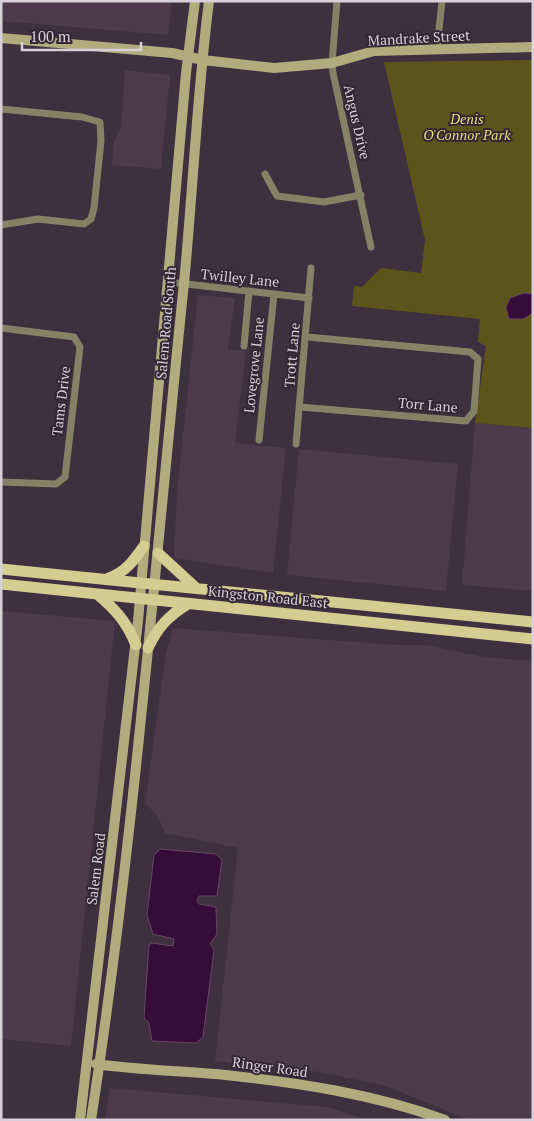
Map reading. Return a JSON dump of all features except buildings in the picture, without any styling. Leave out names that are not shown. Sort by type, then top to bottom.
[{"type":"main road","name":"Salem Road South","points":[[138,621],[188,57],[195,1]]},
{"type":"main road","name":"Salem Road South","points":[[148,648],[184,283],[202,60],[210,1]]},
{"type":"main road","name":"Mandrake Street","points":[[1,38],[172,53],[202,60],[274,68],[332,62],[374,51],[533,47]]},
{"type":"main road","points":[[107,579],[120,574],[130,566],[144,546]]},
{"type":"main road","points":[[158,552],[194,587]]},
{"type":"main road","name":"Kingston Road East","points":[[1,569],[533,622]]},
{"type":"main road","name":"Kingston Road East","points":[[1,584],[533,639]]},
{"type":"main road","points":[[97,594],[118,612],[128,626],[136,645]]},
{"type":"main road","points":[[148,648],[158,628],[172,614],[188,604]]},
{"type":"main road","name":"Salem Road","points":[[80,1120],[138,621]]},
{"type":"main road","name":"Salem Road","points":[[91,1120],[126,859],[148,648]]},
{"type":"main road","name":"Ringer Road","points":[[87,1062],[226,1075],[347,1092],[402,1105],[445,1120]]},
{"type":"street","name":"Angus Drive","points":[[337,1],[332,62],[371,247]]},
{"type":"street","points":[[437,49],[442,1]]},
{"type":"street","points":[[1,109],[82,116],[100,122],[101,141],[94,208],[91,219],[84,224],[38,219],[1,225]]},
{"type":"street","points":[[265,174],[277,196],[324,202],[361,195]]},
{"type":"street","name":"Trott Lane","points":[[296,444],[307,337],[311,268]]},
{"type":"street","name":"Twilley Lane","points":[[169,282],[309,298]]},
{"type":"street","points":[[244,346],[249,291]]},
{"type":"street","name":"Lovegrove Lane","points":[[259,440],[274,294]]},
{"type":"street","name":"Tams Drive","points":[[1,328],[74,337],[80,347],[65,477],[56,484],[1,482]]},
{"type":"street","name":"Torr Lane","points":[[300,406],[466,421],[474,411],[478,359],[470,352],[307,337]]},
{"type":"shaded area","points":[[1,1],[172,1],[168,35],[1,21]]},
{"type":"shaded area","points":[[125,70],[170,75],[161,169],[112,165],[114,141],[121,127]]},
{"type":"shaded area","points":[[524,293],[533,294],[533,313],[523,319],[509,319],[506,307],[510,298]]},
{"type":"shaded area","points":[[198,295],[235,298],[228,349],[246,351],[235,443],[286,448],[273,573],[174,558],[177,491]]},
{"type":"shaded area","points":[[475,423],[533,428],[533,591],[462,585]]},
{"type":"shaded area","points":[[299,449],[458,464],[446,591],[287,575]]},
{"type":"shaded area","points":[[1,611],[115,621],[71,1046],[1,1039]]},
{"type":"shaded area","points":[[173,628],[395,645],[426,645],[483,657],[533,661],[533,1120],[469,1120],[386,1086],[319,1072],[215,1061],[238,848],[165,833],[157,815],[145,804],[166,652]]},
{"type":"shaded area","points":[[160,849],[216,854],[222,860],[217,896],[199,896],[197,901],[199,904],[216,907],[217,934],[210,944],[214,950],[203,1037],[196,1043],[152,1041],[149,1023],[144,1018],[149,945],[152,943],[173,946],[174,939],[153,934],[147,915],[154,855]]},
{"type":"shaded area","points":[[110,1088],[327,1107],[367,1120],[105,1120]]},
{"type":"green space","name":"Denis O'Connor Park","points":[[533,60],[533,428],[475,423],[486,346],[478,342],[480,319],[352,306],[354,286],[362,287],[381,268],[421,273],[425,240],[384,62]]}]
